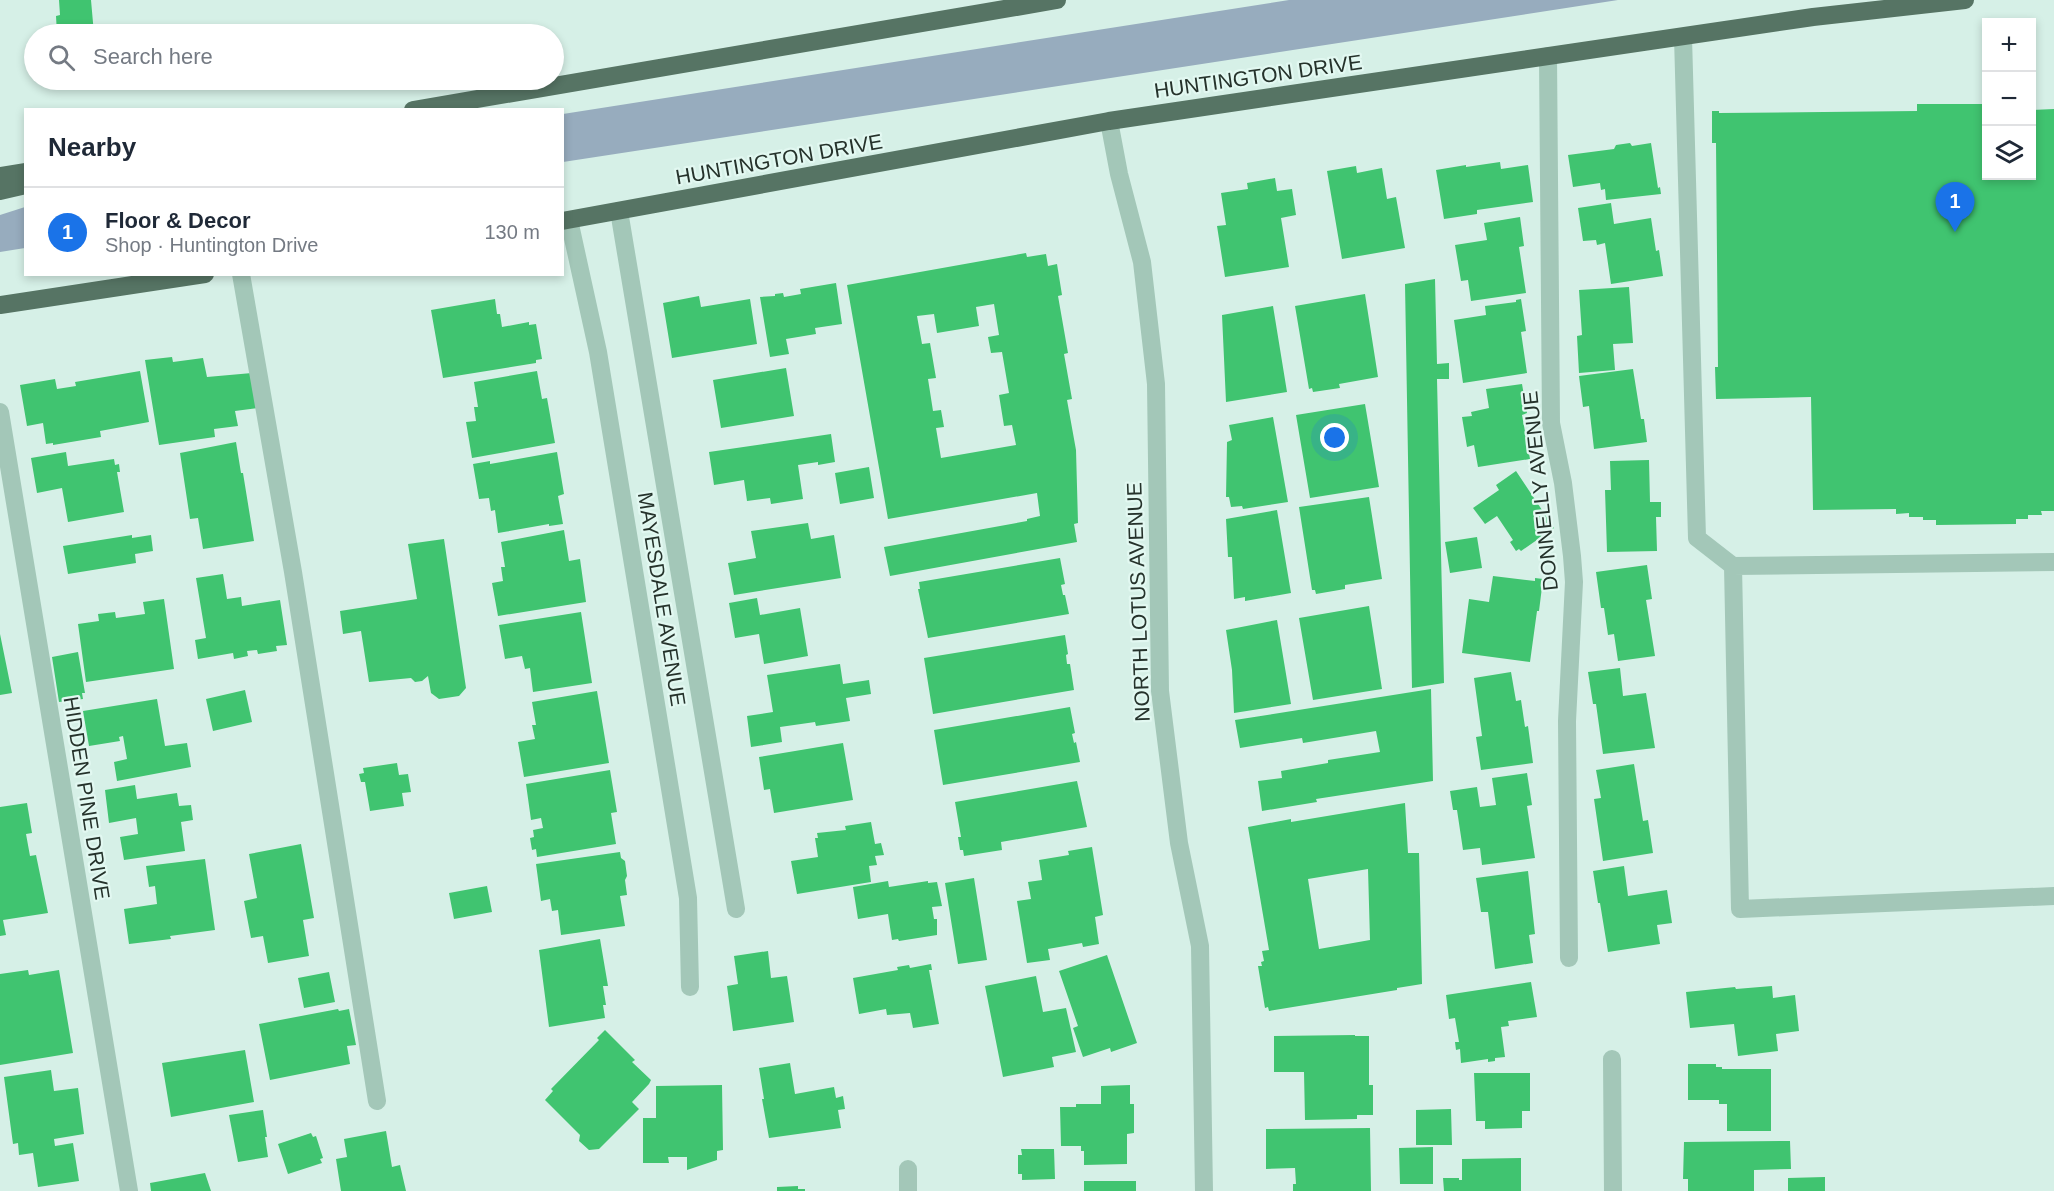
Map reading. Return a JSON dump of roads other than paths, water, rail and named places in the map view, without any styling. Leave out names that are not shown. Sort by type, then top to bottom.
[{"type":"main road","points":[[564,82],[976,6],[1057,0]]},
{"type":"main road","name":"HUNTINGTON DRIVE","points":[[566,220],[1110,121],[1813,17],[1965,0]]},
{"type":"main road","points":[[424,108],[521,90]]},
{"type":"main road","points":[[0,176],[24,172]]},
{"type":"main road","points":[[0,191],[24,185]]},
{"type":"main road","points":[[0,305],[192,276]]},
{"type":"street","points":[[1683,37],[1697,538],[1732,566],[2054,562]]},
{"type":"street","name":"DONNELLY AVENUE","points":[[1548,56],[1551,423],[1563,483],[1574,582],[1567,721],[1569,958]]},
{"type":"street","name":"NORTH LOTUS AVENUE","points":[[1110,121],[1119,174],[1142,262],[1156,384],[1160,692],[1179,843],[1200,946],[1204,1191]]},
{"type":"street","points":[[619,211],[736,909]]},
{"type":"street","name":"MAYESDALE AVENUE","points":[[566,220],[598,352],[688,898],[690,987]]},
{"type":"street","points":[[241,276],[293,572],[377,1101]]},
{"type":"street","name":"HIDDEN PINE DRIVE","points":[[0,412],[129,1191]]},
{"type":"street","points":[[1732,566],[1740,909],[2054,896]]},
{"type":"street","points":[[1612,1059],[1613,1191]]},
{"type":"street","points":[[908,1169],[908,1191]]},
{"type":"place","name":"Floor & Decor","points":[[1955,232]]}]
